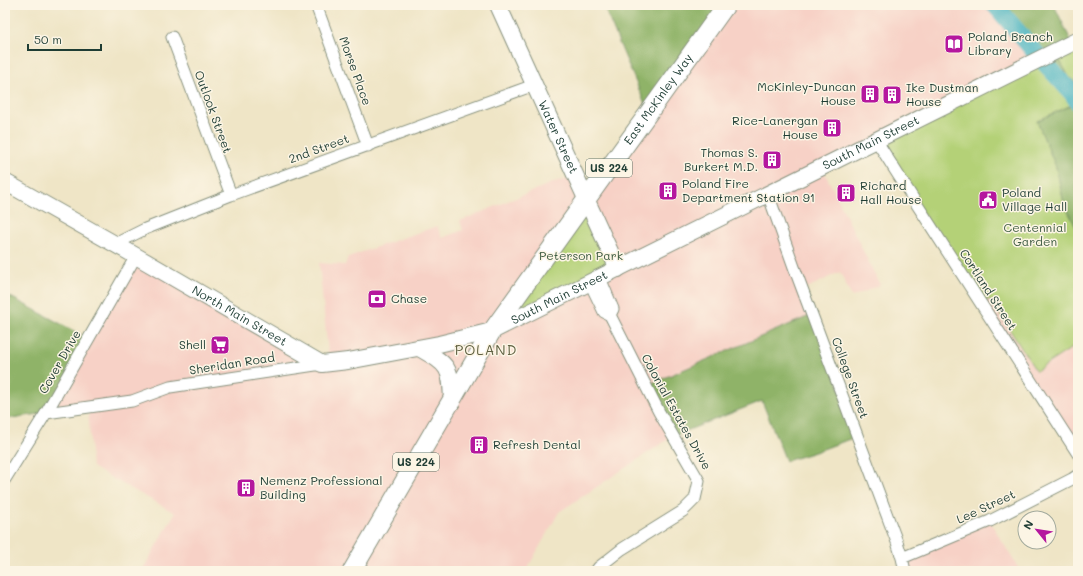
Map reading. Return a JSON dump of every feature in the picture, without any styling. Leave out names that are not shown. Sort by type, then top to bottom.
[{"type":"main road","name":"Water Street","points":[[498,5],[618,269]]},
{"type":"main road","name":"East McKinley Way","points":[[492,331],[726,5]]},
{"type":"main road","name":"South Main Street","points":[[492,331],[1078,40]]},
{"type":"main road","name":"North Main Street","points":[[5,182],[322,364]]},
{"type":"main road","points":[[322,364],[353,360],[452,342],[492,331]]},
{"type":"main road","name":"US 224","points":[[352,571],[452,402],[492,331]]},
{"type":"main road","points":[[419,348],[440,360],[445,366],[451,381],[452,402]]},
{"type":"street","name":"Morse Place","points":[[316,5],[368,146]]},
{"type":"street","name":"Outlook Street","points":[[172,37],[230,195]]},
{"type":"street","name":"2nd Street","points":[[115,244],[144,229],[230,195],[534,85]]},
{"type":"street","name":"Cortland Street","points":[[876,140],[1078,454]]},
{"type":"street","name":"College Street","points":[[768,194],[902,558],[905,571]]},
{"type":"street","name":"Cover Drive","points":[[5,479],[46,413],[136,256]]},
{"type":"street","name":"Colonial Estates Drive","points":[[595,280],[604,312],[610,315],[659,412],[699,481],[695,499],[683,511],[622,549],[596,571]]},
{"type":"street","name":"Sheridan Road","points":[[46,413],[132,401],[170,387],[322,364]]},
{"type":"street","name":"Lee Street","points":[[902,558],[990,520],[1078,475]]},
{"type":"shaded area","points":[[726,5],[995,5],[1041,59],[822,167],[880,285],[852,297],[840,272],[803,290],[812,315],[673,436],[559,512],[526,571],[142,571],[175,513],[92,467],[88,407],[46,413],[136,256],[329,363],[319,263],[345,265],[348,257],[437,226],[442,238],[463,230],[460,221],[557,181],[576,178],[586,200]]},
{"type":"shaded area","points":[[1078,242],[1078,454],[981,304]]},
{"type":"shaded area","points":[[990,521],[1020,571],[905,571],[902,558]]},
{"type":"green space","points":[[603,5],[726,5],[649,113]]},
{"type":"green space","points":[[995,5],[1054,5],[1072,43],[1055,52],[1069,77],[1078,85],[1078,102],[1073,94]]},
{"type":"green space","points":[[1078,40],[1078,85],[1069,77],[1055,52]]},
{"type":"green space","name":"Centennial Garden","points":[[1041,59],[1073,94],[1078,102],[1037,121],[1056,167],[1064,203],[1078,231],[1078,344],[1036,371],[990,299],[981,304],[876,140]]},
{"type":"green space","points":[[1078,102],[1078,231],[1064,203],[1056,167],[1037,121]]},
{"type":"green space","name":"Peterson Park","points":[[586,200],[618,269],[492,331]]},
{"type":"green space","points":[[5,294],[89,339],[46,413],[5,419]]},
{"type":"green space","points":[[812,315],[858,436],[786,461],[762,401],[673,436],[645,386]]},
{"type":"waterway","points":[[995,5],[1073,94],[1078,102]]},
{"type":"place","name":"Poland Branch Library","points":[[954,44]]},
{"type":"place","name":"McKinley-Duncan House","points":[[870,94]]},
{"type":"place","name":"Ike Dustman House","points":[[892,95]]},
{"type":"place","name":"Rice-Lanergan House","points":[[832,128]]},
{"type":"place","name":"Thomas S. Burkert M.D.","points":[[772,160]]},
{"type":"place","name":"Poland Fire Department Station 91","points":[[668,191]]},
{"type":"place","name":"Richard Hall House","points":[[846,193]]},
{"type":"place","name":"Poland Village Hall","points":[[988,200]]},
{"type":"place","name":"Chase","points":[[377,299]]},
{"type":"place","name":"Shell","points":[[220,345]]},
{"type":"place","name":"Refresh Dental","points":[[479,445]]},
{"type":"place","name":"Nemenz Professional Building","points":[[246,488]]},
{"type":"district","name":"POLAND","points":[[486,350]]}]
